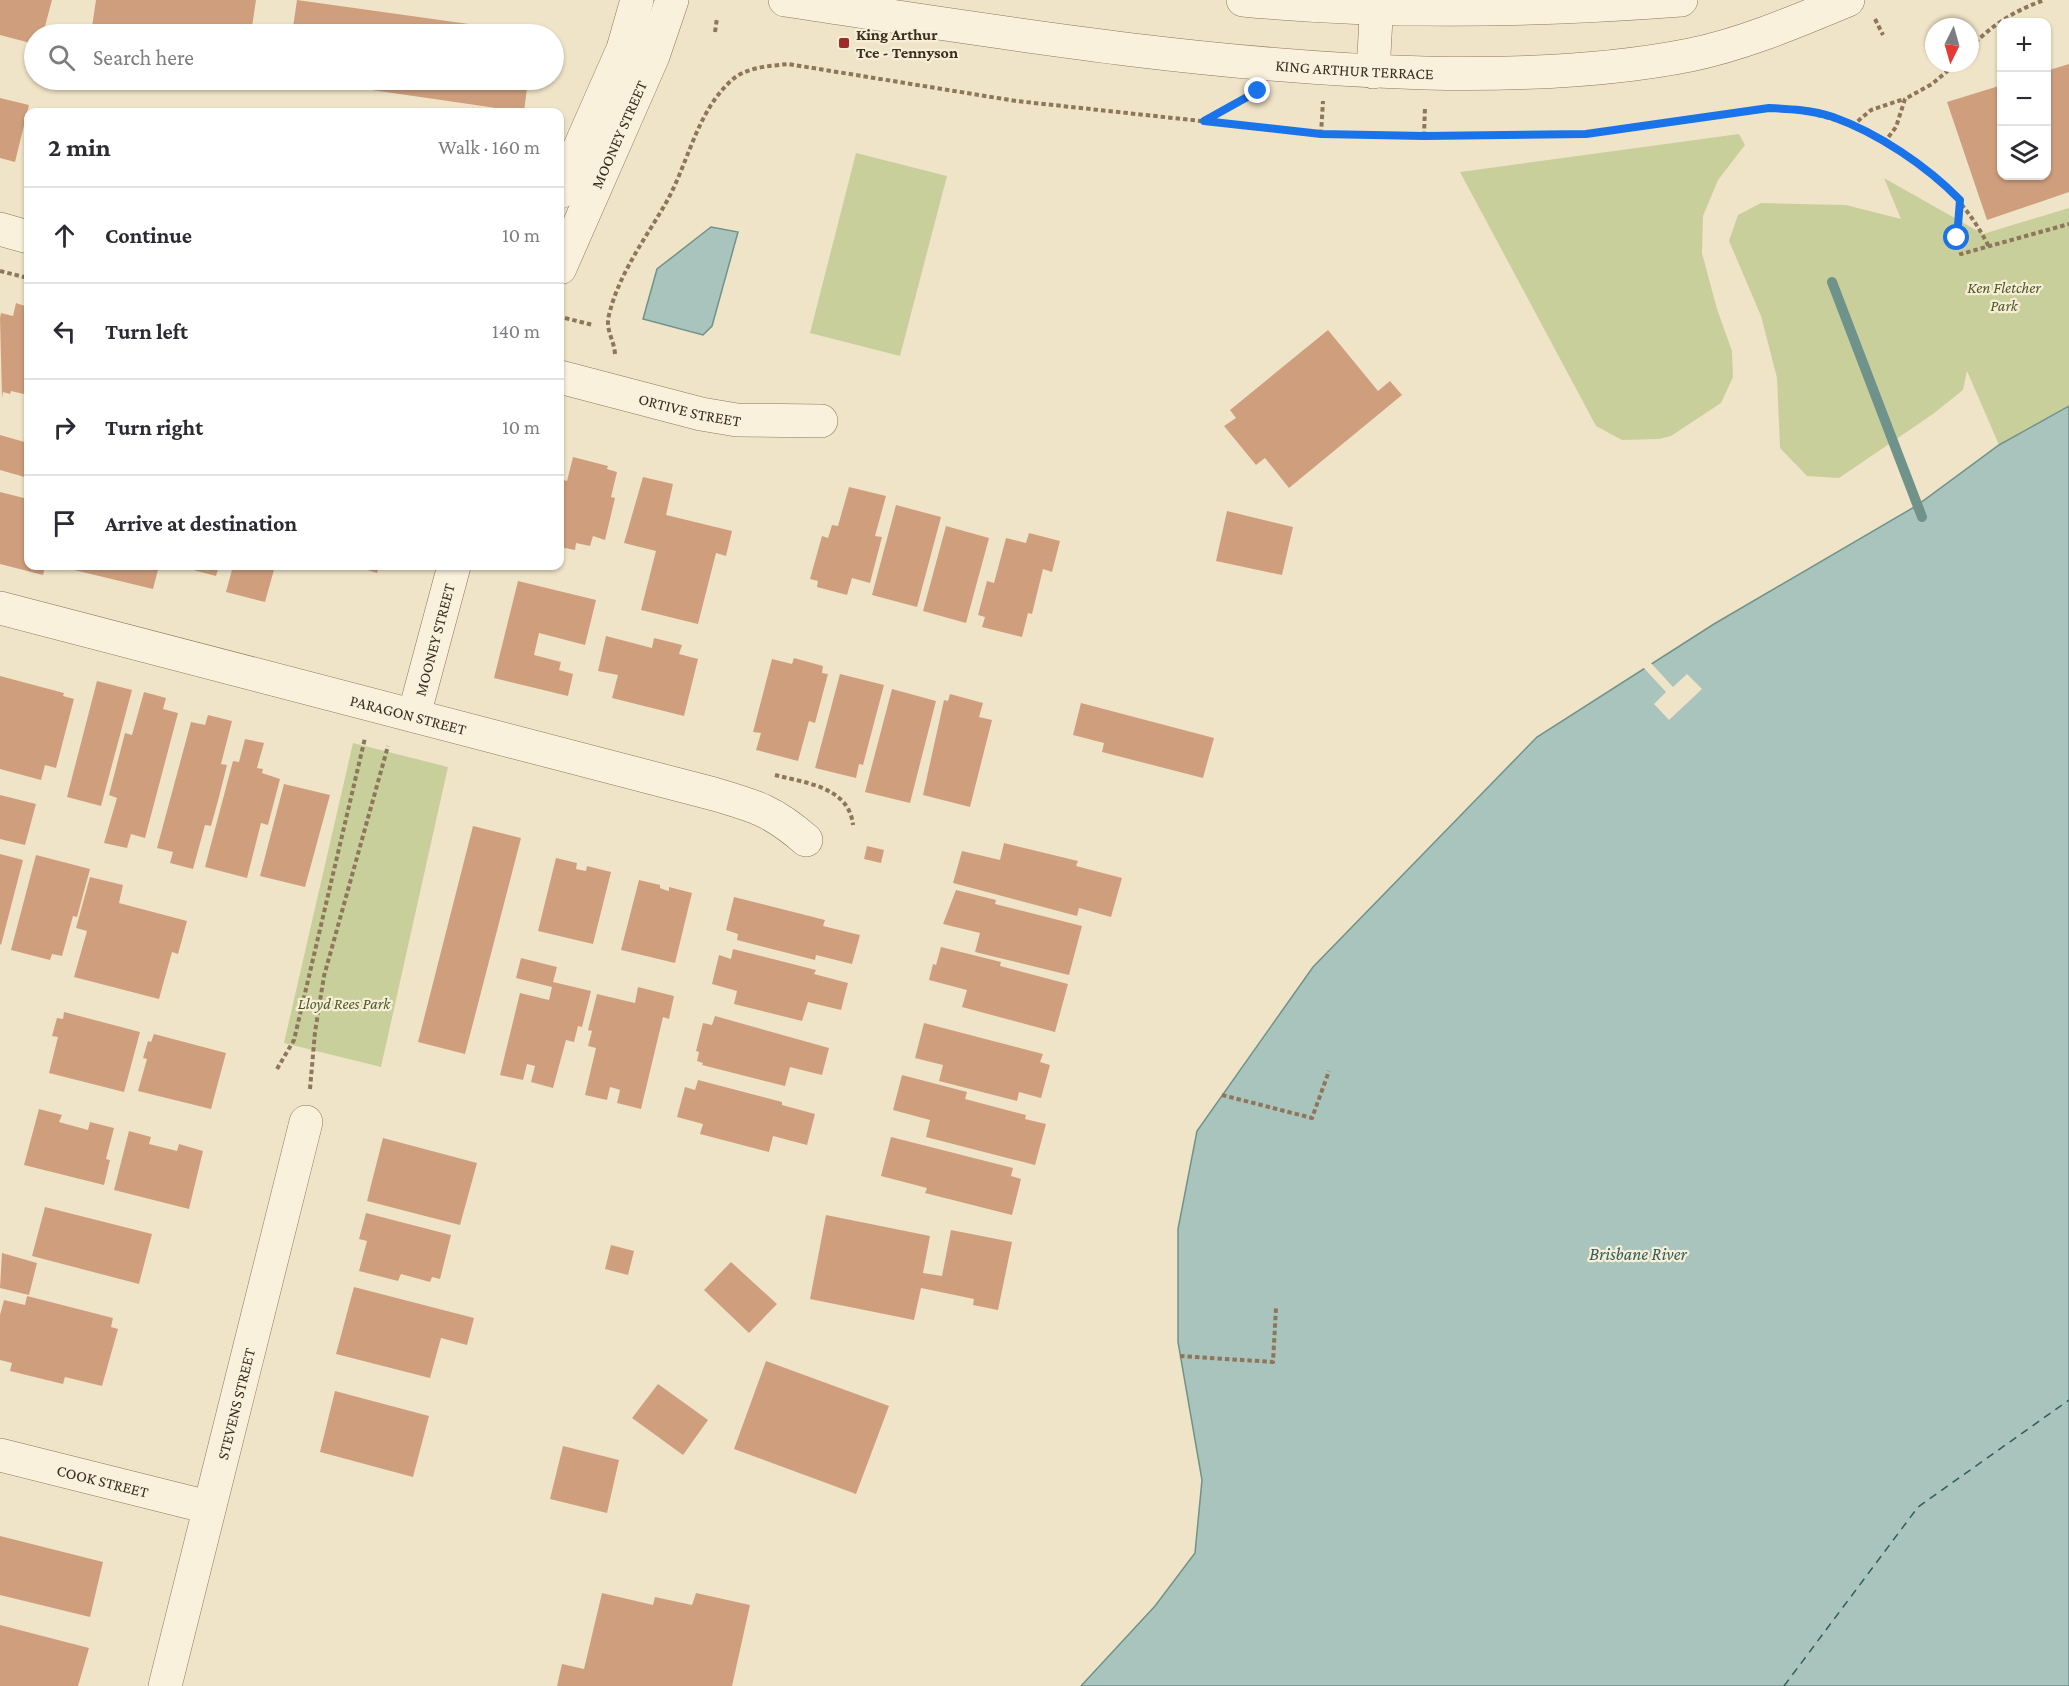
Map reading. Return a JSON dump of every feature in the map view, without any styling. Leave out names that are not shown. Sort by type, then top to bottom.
[{"type":"street","name":"MOONEY STREET","points":[[564,183],[623,49],[637,0]]},
{"type":"street","name":"MOONEY STREET","points":[[564,259],[653,56],[672,0]]},
{"type":"street","name":"KING ARTHUR TERRACE","points":[[784,0],[1004,33],[1233,62],[1373,72],[1518,73],[1645,62],[1690,55],[1734,44],[1848,0]]},
{"type":"street","points":[[1243,0],[1478,10],[1681,0]]},
{"type":"street","points":[[1373,72],[1377,4]]},
{"type":"street","points":[[0,229],[24,236]]},
{"type":"street","name":"ORTIVE STREET","points":[[564,378],[701,414],[737,420],[821,421]]},
{"type":"street","name":"MOONEY STREET","points":[[414,715],[453,570]]},
{"type":"street","name":"PARAGON STREET","points":[[0,608],[743,802],[781,818],[806,840]]},
{"type":"street","name":"STEVENS STREET","points":[[165,1686],[306,1122]]},
{"type":"street","name":"COOK STREET","points":[[0,1455],[208,1507]]},
{"type":"path","points":[[1979,38],[2027,6],[2046,0]]},
{"type":"path","points":[[715,32],[717,18]]},
{"type":"path","points":[[613,362],[614,341],[607,330],[608,316],[621,278],[668,199],[711,103],[733,78],[758,67],[788,64],[1016,101],[1321,134],[1424,136],[1586,134],[1769,108],[1797,109],[1832,117],[1852,126],[1935,174],[1960,200],[1989,246]]},
{"type":"path","points":[[1852,126],[1871,110],[1905,99],[1932,84],[1946,72]]},
{"type":"path","points":[[1204,121],[1249,96]]},
{"type":"path","points":[[1321,134],[1323,97]]},
{"type":"path","points":[[1884,143],[1896,127],[1905,99]]},
{"type":"path","points":[[1424,136],[1425,101]]},
{"type":"path","points":[[1960,200],[1957,238],[1961,254],[2069,224]]},
{"type":"path","points":[[0,271],[24,277]]},
{"type":"path","points":[[565,318],[593,326]]},
{"type":"path","points":[[277,1069],[294,1040],[366,727]]},
{"type":"path","points":[[310,1087],[315,1032],[324,976],[389,744]]},
{"type":"path","points":[[766,773],[811,784],[842,797],[852,812],[852,825]]},
{"type":"path","points":[[1222,1095],[1312,1119],[1329,1071]]},
{"type":"path","points":[[1180,1356],[1273,1362],[1276,1308]]},
{"type":"green space","points":[[1739,134],[1745,145],[1718,180],[1703,216],[1702,253],[1717,309],[1732,351],[1733,377],[1721,403],[1671,436],[1659,439],[1622,440],[1596,426],[1460,172]]},
{"type":"green space","points":[[856,153],[947,176],[900,356],[810,333]]},
{"type":"green space","name":"Ken Fletcher Park","points":[[1884,178],[1983,234],[2069,208],[2069,406],[1999,445],[1967,371],[1963,390],[1933,414],[1839,478],[1807,476],[1780,448],[1777,378],[1761,316],[1729,241],[1738,215],[1761,203],[1846,205],[1901,219]]},
{"type":"green space","name":"Lloyd Rees Park","points":[[353,743],[448,767],[381,1067],[284,1043]]},
{"type":"water","points":[[711,227],[738,232],[712,326],[703,335],[643,319],[657,269]]},
{"type":"water","name":"Brisbane River","points":[[2069,406],[2069,1686],[1081,1686],[1155,1606],[1195,1553],[1202,1480],[1178,1342],[1178,1229],[1197,1131],[1313,967],[1537,737],[1714,624],[1916,506],[1999,445]]},
{"type":"pier","points":[[1650,662],[1673,687],[1687,674],[1702,689],[1669,720],[1654,704],[1666,692],[1642,666]]},
{"type":"building","points":[[0,0],[52,0],[46,24],[24,24],[24,41],[0,35]]},
{"type":"building","points":[[96,0],[256,0],[252,24],[92,24]]},
{"type":"building","points":[[297,0],[469,24],[293,24]]},
{"type":"building","points":[[2069,64],[2069,192],[1987,220],[1947,102],[1997,87],[1997,180],[2051,180],[2051,69]]},
{"type":"building","points":[[372,90],[527,90],[524,108],[496,108]]},
{"type":"building","points":[[0,98],[29,105],[28,108],[24,108],[24,125],[15,162],[0,158]]},
{"type":"building","points":[[16,303],[24,306],[24,394],[3,392],[2,398],[0,318],[1,313],[13,316]]},
{"type":"building","points":[[1328,330],[1378,391],[1390,381],[1402,395],[1289,488],[1265,458],[1256,465],[1224,426],[1236,418],[1230,410]]},
{"type":"building","points":[[0,435],[24,442],[24,477],[0,470]]},
{"type":"building","points":[[573,457],[608,466],[607,469],[617,472],[611,497],[615,498],[605,540],[593,536],[590,546],[576,543],[575,550],[564,548],[564,480],[567,481]]},
{"type":"building","points":[[643,477],[673,484],[666,515],[732,531],[726,556],[716,553],[698,624],[641,610],[656,551],[624,543]]},
{"type":"building","points":[[849,487],[886,496],[875,536],[882,537],[870,583],[852,578],[847,595],[817,587],[818,581],[810,579],[822,536],[828,538],[832,525],[838,526]]},
{"type":"building","points":[[0,492],[24,498],[24,570],[44,570],[43,575],[0,564]]},
{"type":"building","points":[[896,505],[941,517],[917,607],[872,595]]},
{"type":"building","points":[[1227,511],[1293,527],[1282,575],[1216,561]]},
{"type":"building","points":[[946,526],[989,538],[966,623],[923,611]]},
{"type":"building","points":[[1029,533],[1060,541],[1052,572],[1043,569],[1032,614],[1028,613],[1022,637],[982,627],[985,617],[978,615],[987,581],[994,583],[1006,538],[1026,543]]},
{"type":"building","points":[[74,570],[158,570],[153,589]]},
{"type":"building","points":[[193,570],[218,570],[216,576]]},
{"type":"building","points":[[232,570],[274,570],[265,602],[226,592]]},
{"type":"building","points":[[518,581],[596,600],[585,645],[539,633],[534,655],[561,662],[559,670],[573,674],[568,696],[494,678]]},
{"type":"building","points":[[606,636],[652,648],[654,638],[682,645],[679,654],[698,659],[684,716],[612,698],[618,675],[598,671]]},
{"type":"building","points":[[794,658],[823,666],[822,673],[828,674],[815,723],[809,721],[798,761],[756,750],[761,733],[753,732],[772,659],[792,664]]},
{"type":"building","points":[[840,674],[884,685],[863,765],[859,764],[856,778],[815,768]]},
{"type":"building","points":[[0,676],[64,693],[63,696],[74,699],[56,768],[45,765],[41,780],[0,769]]},
{"type":"building","points":[[97,681],[132,690],[101,806],[67,797]]},
{"type":"building","points":[[892,689],[936,701],[910,803],[865,792]]},
{"type":"building","points":[[144,692],[166,698],[163,709],[178,713],[145,838],[131,834],[127,848],[104,843],[117,798],[109,795],[125,733],[132,735]]},
{"type":"building","points":[[950,694],[983,703],[979,717],[992,720],[970,807],[923,795],[944,700],[948,701]]},
{"type":"building","points":[[1081,703],[1214,738],[1203,778],[1102,752],[1104,743],[1073,735]]},
{"type":"building","points":[[208,715],[232,721],[221,764],[227,765],[219,797],[211,826],[205,825],[193,869],[170,863],[173,852],[157,848],[191,722],[205,725]]},
{"type":"building","points":[[245,739],[264,743],[257,768],[263,769],[262,773],[280,779],[268,825],[261,823],[247,878],[205,867],[233,761],[239,762]]},
{"type":"building","points":[[284,784],[330,795],[305,887],[260,876]]},
{"type":"building","points":[[0,795],[36,804],[25,845],[0,839]]},
{"type":"building","points":[[473,826],[521,838],[465,1054],[418,1042]]},
{"type":"building","points":[[1004,843],[1078,861],[1076,866],[1122,878],[1111,917],[1079,908],[1077,916],[953,883],[962,851],[1000,860]]},
{"type":"building","points":[[867,846],[884,850],[881,863],[864,859]]},
{"type":"building","points":[[0,854],[23,860],[1,945],[0,944]]},
{"type":"building","points":[[36,855],[90,869],[77,917],[73,916],[62,956],[52,954],[50,960],[11,950]]},
{"type":"building","points":[[556,858],[577,863],[576,869],[586,871],[587,866],[611,872],[593,944],[538,931]]},
{"type":"building","points":[[90,877],[123,885],[119,903],[187,921],[178,954],[172,952],[159,999],[74,977],[87,931],[76,928]]},
{"type":"building","points":[[639,880],[660,885],[660,888],[669,891],[669,887],[692,893],[675,963],[621,950]]},
{"type":"building","points":[[956,890],[996,900],[995,904],[1082,926],[1069,975],[975,952],[980,933],[943,924]]},
{"type":"building","points":[[734,897],[825,920],[823,926],[860,935],[852,964],[816,955],[815,960],[737,940],[738,934],[726,930]]},
{"type":"building","points":[[941,947],[1001,962],[1000,966],[1068,984],[1055,1032],[962,1007],[967,990],[929,980]]},
{"type":"building","points":[[733,949],[816,970],[814,974],[848,983],[841,1010],[808,1002],[802,1021],[734,1004],[737,991],[712,984],[719,955],[731,959]]},
{"type":"building","points":[[521,958],[557,967],[553,982],[591,991],[582,1027],[578,1026],[574,1042],[566,1040],[553,1088],[531,1082],[535,1066],[527,1064],[523,1080],[500,1075],[520,993],[549,1000],[552,987],[516,978]]},
{"type":"building","points":[[638,987],[674,996],[669,1019],[663,1017],[641,1109],[617,1103],[620,1090],[610,1087],[607,1100],[585,1095],[596,1048],[588,1046],[592,1031],[588,1030],[597,994],[635,1003]]},
{"type":"building","points":[[64,1012],[140,1032],[124,1092],[49,1073],[58,1037],[52,1036],[57,1018],[63,1019]]},
{"type":"building","points":[[715,1016],[829,1048],[822,1075],[790,1067],[785,1086],[702,1065],[703,1063],[697,1061],[699,1052],[696,1051],[703,1023],[712,1025]]},
{"type":"building","points":[[924,1023],[1043,1054],[1040,1062],[1050,1065],[1041,1098],[1019,1092],[1017,1101],[939,1081],[943,1065],[915,1058]]},
{"type":"building","points":[[154,1034],[226,1053],[211,1109],[138,1091],[147,1059],[143,1058],[148,1041],[151,1042]]},
{"type":"building","points":[[902,1075],[967,1092],[965,1099],[1026,1115],[1025,1119],[1046,1124],[1035,1165],[926,1137],[930,1120],[893,1110]]},
{"type":"building","points":[[698,1080],[782,1102],[782,1105],[815,1114],[807,1145],[773,1136],[769,1152],[700,1134],[703,1124],[677,1117],[685,1087],[695,1090]]},
{"type":"building","points":[[39,1109],[62,1115],[59,1122],[88,1130],[90,1122],[114,1128],[106,1159],[110,1160],[104,1185],[24,1165]]},
{"type":"building","points":[[129,1131],[151,1137],[149,1144],[177,1151],[179,1144],[203,1151],[189,1209],[114,1190]]},
{"type":"building","points":[[891,1137],[1013,1168],[1011,1176],[1021,1179],[1012,1215],[925,1193],[927,1188],[881,1176]]},
{"type":"building","points":[[383,1138],[477,1163],[460,1225],[367,1201]]},
{"type":"building","points":[[45,1207],[152,1234],[139,1284],[32,1256]]},
{"type":"building","points":[[366,1213],[451,1235],[440,1279],[432,1277],[430,1282],[401,1274],[398,1281],[359,1271],[367,1241],[359,1239]]},
{"type":"building","points":[[826,1215],[930,1236],[923,1273],[942,1276],[951,1230],[1012,1242],[998,1310],[973,1305],[974,1299],[921,1288],[914,1320],[810,1299]]},
{"type":"building","points":[[611,1245],[634,1251],[628,1275],[605,1269]]},
{"type":"building","points":[[2,1253],[37,1263],[29,1295],[0,1288]]},
{"type":"building","points":[[731,1262],[777,1304],[749,1333],[704,1290]]},
{"type":"building","points":[[354,1287],[474,1318],[467,1345],[441,1338],[430,1378],[336,1354]]},
{"type":"building","points":[[27,1296],[113,1318],[111,1327],[118,1329],[102,1386],[65,1377],[63,1384],[10,1371],[12,1363],[0,1360],[0,1315],[4,1300],[25,1305]]},
{"type":"building","points":[[766,1361],[889,1406],[856,1494],[734,1449]]},
{"type":"building","points":[[658,1384],[708,1420],[683,1455],[632,1418]]},
{"type":"building","points":[[335,1391],[429,1416],[413,1477],[320,1452]]},
{"type":"building","points":[[563,1446],[619,1460],[607,1513],[550,1499]]},
{"type":"building","points":[[0,1536],[103,1562],[90,1617],[0,1595]]},
{"type":"building","points":[[602,1593],[653,1605],[655,1597],[692,1605],[696,1593],[750,1605],[732,1686],[557,1686],[562,1664],[584,1669]]},
{"type":"building","points":[[0,1625],[89,1648],[78,1686],[0,1686]]},
{"type":"waterway","points":[[1832,282],[1922,517]]},
{"type":"ferry route","points":[[1784,1686],[1918,1507],[2069,1400]]},
{"type":"place","name":"King Arthur Tce - Tennyson","points":[[844,43]]},
{"type":"route","points":[[1258,91],[1204,121],[1321,134],[1424,136],[1586,134],[1769,108],[1797,109],[1832,117],[1852,126],[1935,174],[1960,200],[1957,238]]}]
